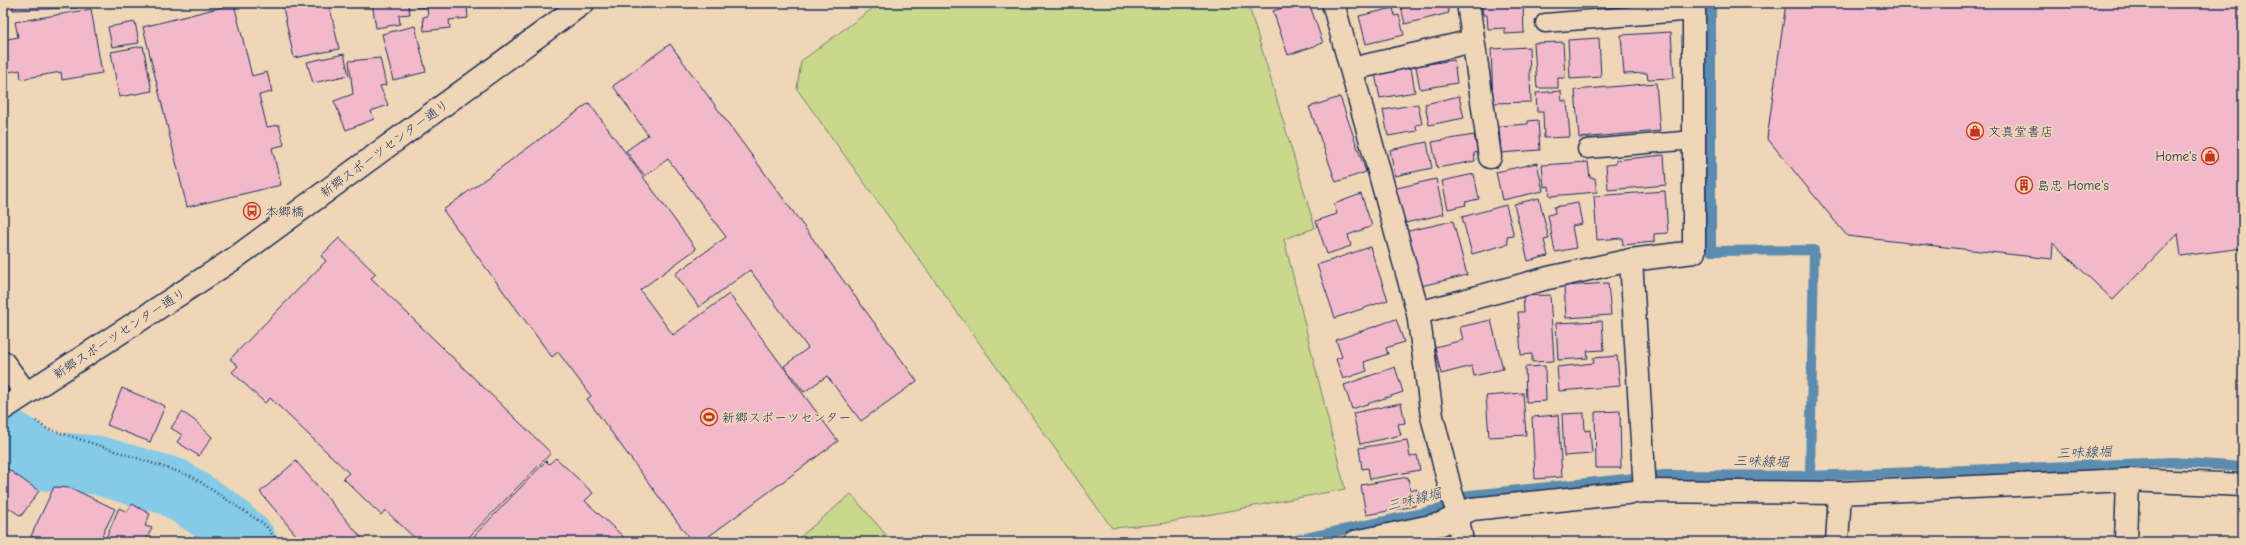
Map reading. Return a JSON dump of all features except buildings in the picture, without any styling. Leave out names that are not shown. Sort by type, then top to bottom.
[{"type":"street","name":"新郷スポーツセンター通り","points":[[13,402],[235,258],[583,3]]},
{"type":"street","points":[[1333,3],[1418,313],[1432,416],[1455,505],[1462,542]]},
{"type":"street","points":[[1468,3],[1490,157]]},
{"type":"street","points":[[1418,313],[1548,278],[1631,260],[1694,252],[1694,7]]},
{"type":"street","points":[[1352,69],[1473,41]]},
{"type":"street","points":[[1631,260],[1645,491]]},
{"type":"street","points":[[3,362],[13,402]]},
{"type":"street","points":[[1455,505],[1472,509],[1645,491],[1840,493],[2128,480],[2243,485]]},
{"type":"street","points":[[2126,542],[2128,480]]},
{"type":"street","points":[[1837,542],[1840,493]]},
{"type":"street","points":[[1355,542],[1441,524],[1455,505]]},
{"type":"lane","points":[[1545,23],[1694,7]]},
{"type":"lane","points":[[1587,149],[1694,140]]},
{"type":"path","points":[[13,402],[46,428],[191,476],[265,525],[278,542]]},
{"type":"green space","points":[[880,3],[1248,3],[1315,228],[1284,239],[1345,489],[1159,524],[1112,528],[797,89],[801,61]]},
{"type":"green space","points":[[851,494],[892,542],[794,542]]},
{"type":"waterway","points":[[1711,3],[1711,251],[1814,250],[1810,476]]},
{"type":"waterway","points":[[3,435],[43,461],[96,465],[173,487],[218,516],[247,542]]},
{"type":"waterway","name":"三味線堀","points":[[1287,542],[1441,509],[1470,495],[1664,475],[1810,476],[2173,462],[2243,467]]},
{"type":"place","name":"文真堂書店","points":[[1975,131]]},
{"type":"place","name":"Home's","points":[[2210,156]]},
{"type":"place","name":"島忠 Home's","points":[[2024,185]]},
{"type":"place","name":"本郷橋","points":[[252,211]]},
{"type":"place","name":"新郷スポーツセンター","points":[[709,417]]}]
